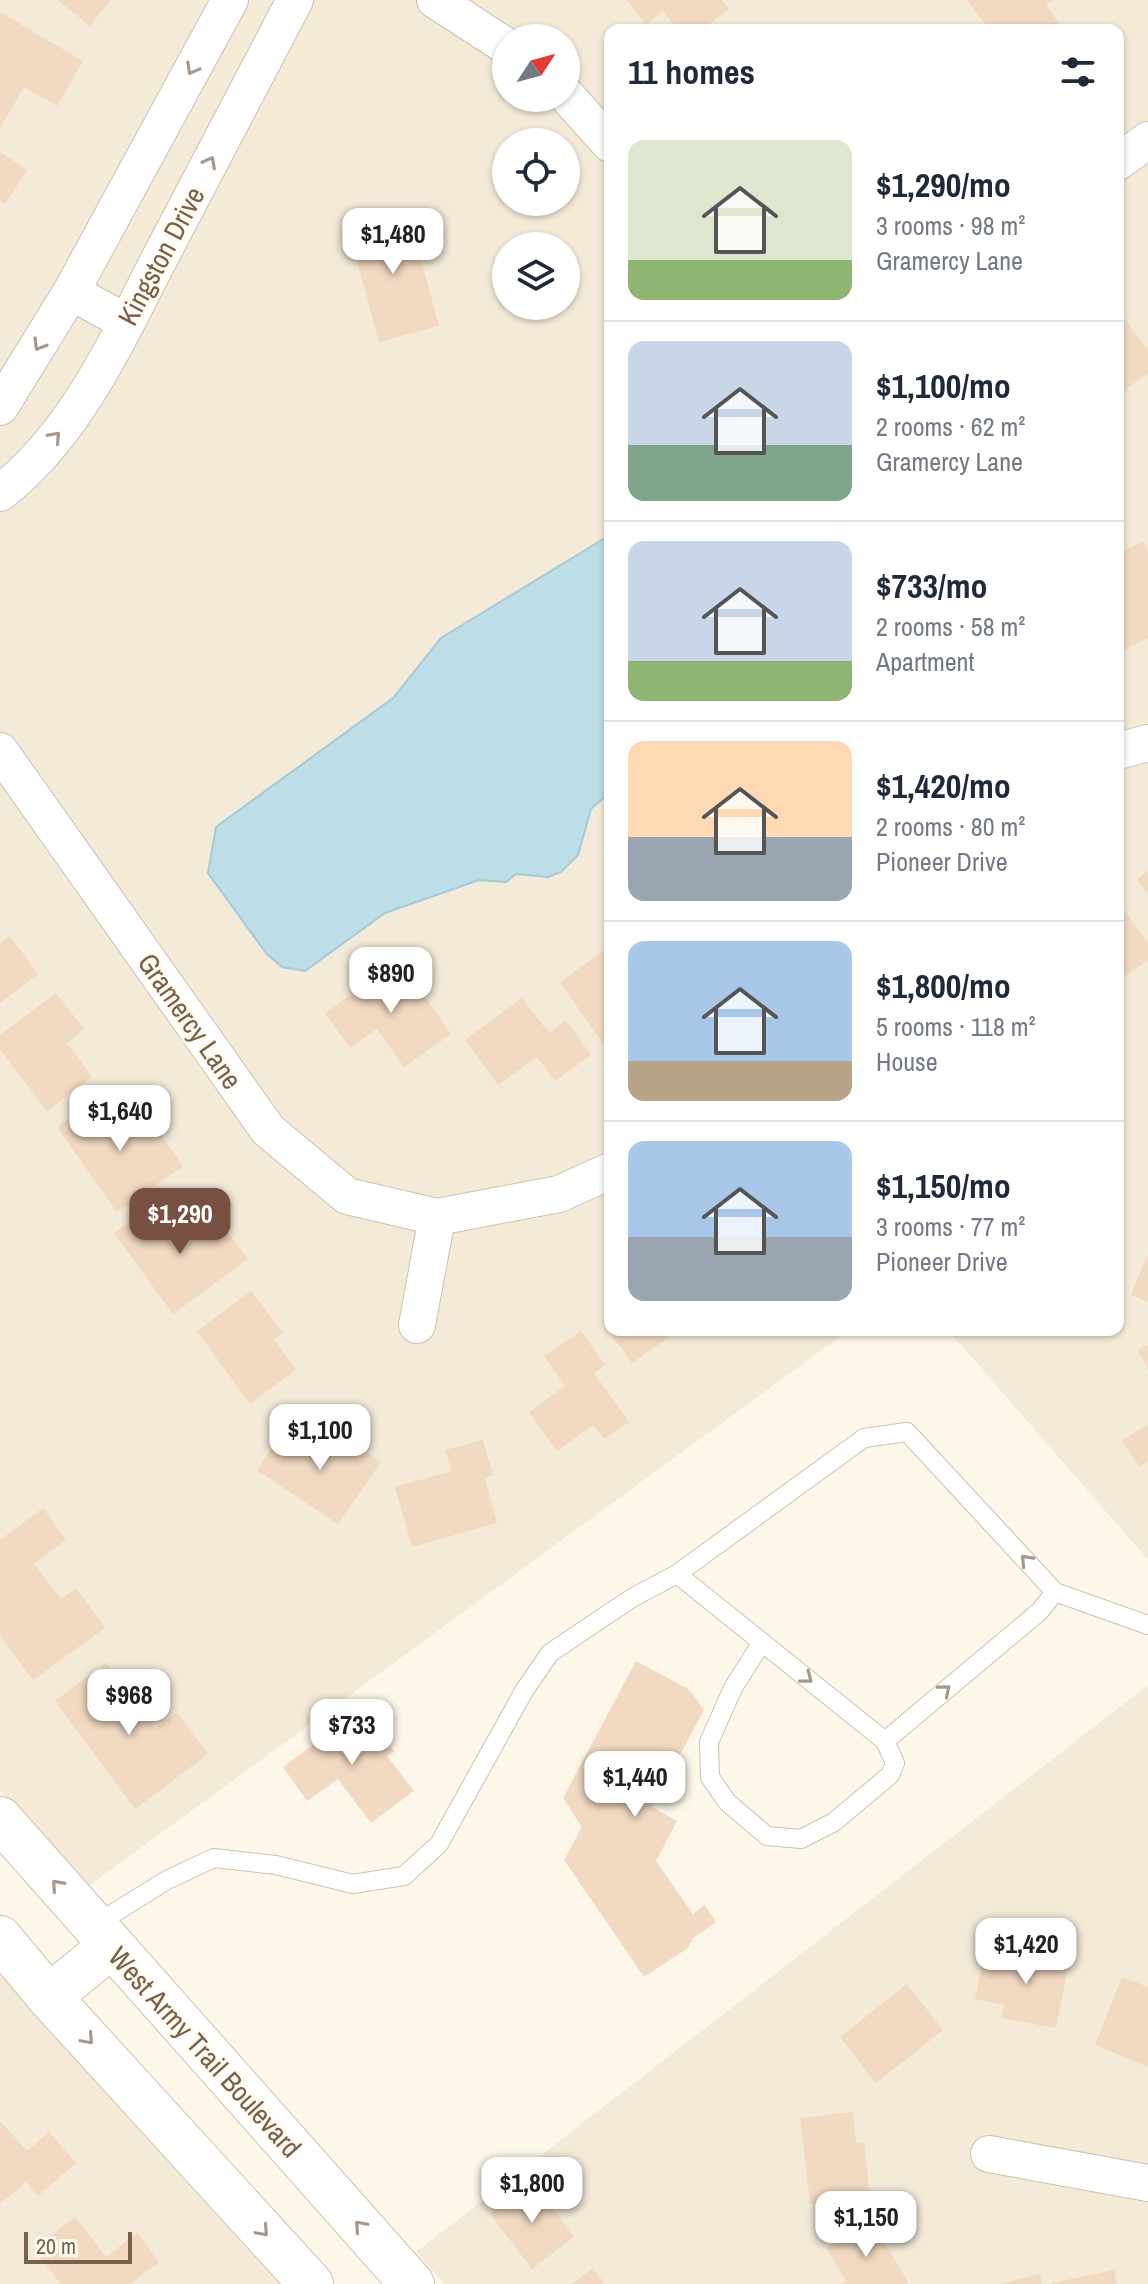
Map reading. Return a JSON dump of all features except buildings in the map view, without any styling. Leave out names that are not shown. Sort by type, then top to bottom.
[{"type":"main road","name":"West Army Trail Boulevard","points":[[0,1819],[412,2284]]},
{"type":"main road","points":[[49,1997],[102,1936]]},
{"type":"main road","points":[[0,1938],[49,1997],[311,2284]]},
{"type":"street","points":[[0,407],[71,292],[230,0]]},
{"type":"street","name":"Kingston Drive","points":[[0,493],[63,428],[102,367],[295,0]]},
{"type":"street","points":[[435,0],[492,37]]},
{"type":"street","points":[[580,111],[604,137]]},
{"type":"street","points":[[1124,158],[1148,140]]},
{"type":"street","points":[[71,292],[126,322]]},
{"type":"street","points":[[1124,749],[1148,743]]},
{"type":"street","name":"Gramercy Lane","points":[[0,751],[268,1130],[347,1196],[437,1217]]},
{"type":"street","points":[[417,1325],[437,1217],[559,1194],[604,1174]]},
{"type":"street","points":[[989,2154],[1148,2183]]},
{"type":"lane","points":[[102,1936],[167,1880],[214,1858],[276,1865],[353,1884],[404,1876],[439,1844],[524,1691],[550,1653],[632,1598],[677,1574],[864,1438],[907,1432],[1055,1592],[1148,1625]]},
{"type":"lane","points":[[677,1574],[746,1630],[762,1642],[885,1741],[895,1763],[890,1775],[834,1822],[801,1839],[767,1836],[727,1802],[710,1777],[709,1742],[733,1688],[762,1642]]},
{"type":"lane","points":[[885,1741],[1040,1611],[1055,1592]]},
{"type":"shaded area","points":[[0,0],[1148,0],[1148,1560],[953,1336],[1124,1336],[1124,24],[604,24],[604,1336],[841,1336],[86,1888],[0,1790]]},
{"type":"shaded area","points":[[1148,1685],[1148,2284],[445,2284],[416,2252]]},
{"type":"shaded area","points":[[0,1966],[291,2284],[0,2284]]},
{"type":"water","points":[[604,539],[604,797],[591,809],[578,855],[561,872],[548,877],[516,874],[506,882],[479,880],[385,913],[305,971],[282,967],[266,953],[208,873],[216,827],[393,698],[441,638]]}]
